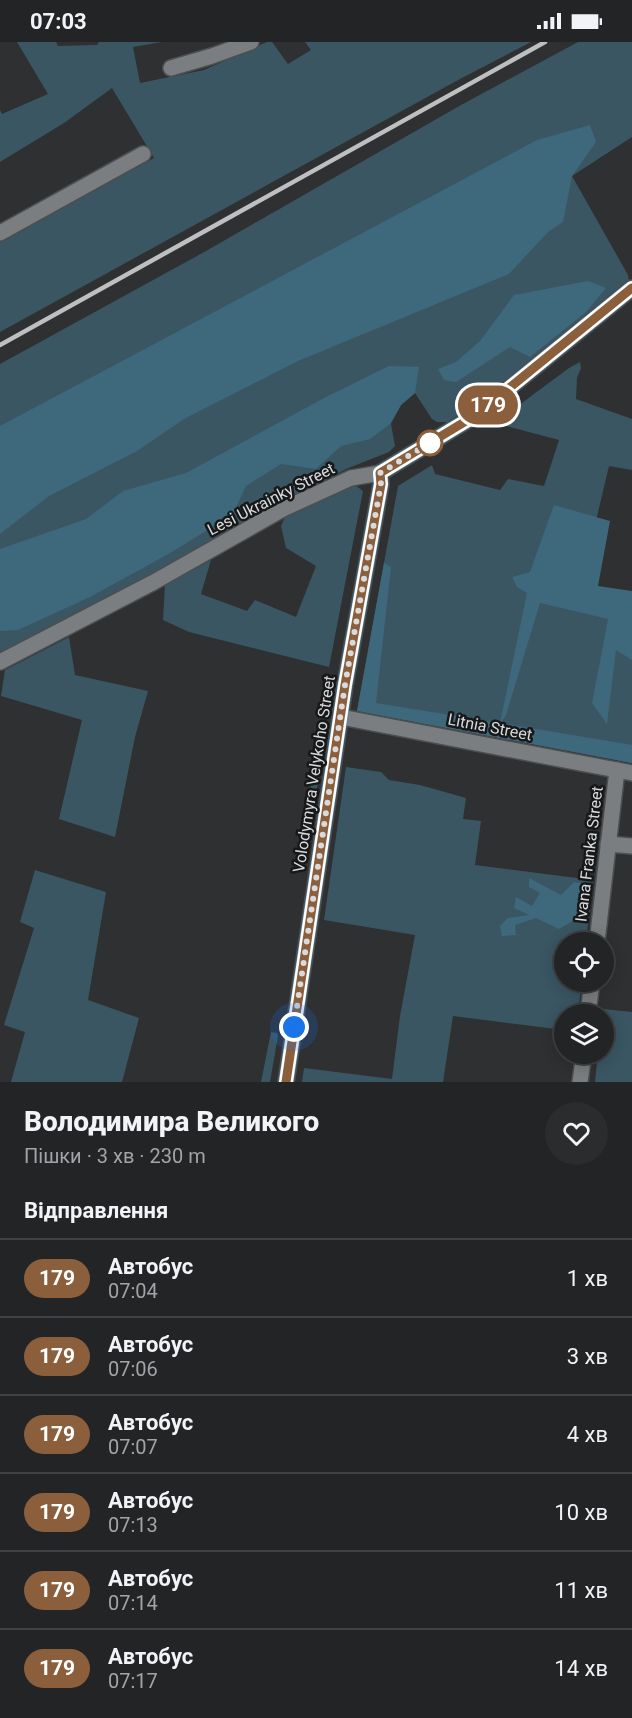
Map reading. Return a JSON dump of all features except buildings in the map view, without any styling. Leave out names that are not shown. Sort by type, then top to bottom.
[{"type":"main road","name":"Lesi Ukrainky Street","points":[[380,473],[476,415],[632,288]]},
{"type":"main road","name":"Volodymyra Velykoho Street","points":[[286,1082],[341,717],[381,484],[380,473]]},
{"type":"street","points":[[171,68],[251,42]]},
{"type":"street","points":[[0,233],[143,154]]},
{"type":"street","name":"Lesi Ukrainky Street","points":[[0,662],[154,582],[283,509],[351,478],[380,473]]},
{"type":"street","name":"Litnia Street","points":[[341,717],[625,771]]},
{"type":"street","name":"Ivana Franka Street","points":[[598,932],[608,844],[625,771]]},
{"type":"street","points":[[608,844],[632,846]]},
{"type":"street","points":[[580,1082],[582,1064]]},
{"type":"shaded area","points":[[17,42],[56,42],[58,46],[97,45],[99,42],[162,42],[133,47],[140,83],[204,70],[267,42],[272,42],[288,64],[311,50],[305,42],[531,42],[0,332],[0,242],[154,158],[112,88],[64,123],[0,162],[0,110],[2,114],[48,94]]},
{"type":"shaded area","points":[[578,42],[632,42],[632,137],[572,176],[628,275],[629,282],[525,367],[448,422],[437,422],[432,419],[415,393],[401,405],[391,424],[395,446],[389,452],[346,469],[61,623],[0,653],[0,364],[206,251],[461,105]]},
{"type":"shaded area","points":[[590,125],[596,142],[572,176],[563,222],[548,232],[509,274],[298,361],[184,419],[137,451],[49,496],[0,534],[0,426],[537,140]]},
{"type":"shaded area","points":[[588,281],[606,288],[586,312],[530,357],[510,347],[456,382],[444,380],[438,369],[456,362],[480,341],[514,295]]},
{"type":"shaded area","points":[[580,362],[576,399],[632,419],[632,470],[609,466],[580,588],[632,596],[632,763],[357,711],[398,486],[432,465],[435,474],[500,490],[508,479],[544,486],[559,440],[495,423]]},
{"type":"shaded area","points":[[389,366],[419,367],[415,393],[401,405],[390,424],[370,439],[341,446],[316,469],[281,464],[246,486],[233,514],[172,552],[90,597],[18,630],[0,631],[0,549],[86,519],[123,491],[186,473],[326,397]]},
{"type":"shaded area","points":[[355,485],[363,491],[329,667],[189,632],[163,620],[165,585],[211,560],[201,594],[247,611],[255,600],[296,617],[316,566],[286,548],[281,526],[285,517]]},
{"type":"shaded area","points":[[554,505],[610,521],[598,586],[632,591],[632,660],[616,650],[607,724],[592,703],[608,619],[540,603],[506,715],[500,723],[527,593],[517,587],[512,577],[530,572]]},
{"type":"shaded area","points":[[384,563],[391,567],[376,703],[632,745],[632,763],[357,711]]},
{"type":"shaded area","points":[[69,637],[75,675],[148,691],[135,737],[115,837],[59,819],[82,720],[1,696],[5,670]]},
{"type":"shaded area","points":[[316,752],[321,753],[322,756],[312,820],[310,824],[305,824]]},
{"type":"shaded area","points":[[346,767],[381,772],[389,780],[420,785],[466,798],[463,819],[481,821],[475,865],[593,880],[587,932],[554,932],[554,992],[581,992],[579,1004],[554,1004],[554,1029],[453,1016],[443,1082],[302,1082],[304,1068],[392,1079],[400,1016],[415,935],[324,920]]},
{"type":"shaded area","points":[[35,870],[106,892],[88,1000],[139,1018],[122,1082],[11,1082],[25,1032],[4,1025],[34,928],[20,922]]},
{"type":"shaded area","points":[[529,878],[561,895],[574,882],[587,884],[586,891],[577,898],[578,918],[559,929],[536,918],[515,925],[516,935],[502,936],[500,926],[508,918],[529,915],[514,908],[516,897],[532,906],[540,893],[529,887]]},
{"type":"shaded area","points":[[614,1010],[632,1012],[632,1082],[595,1082],[597,1064],[614,1064]]},
{"type":"shaded area","points":[[271,1032],[277,1033],[278,1036],[270,1082],[261,1082]]},
{"type":"railway","points":[[0,345],[545,42]]},
{"type":"bus line","name":"179","points":[[286,1082],[345,685],[381,484],[380,473],[476,415],[632,288]]},
{"type":"route","points":[[294,1027],[345,685],[381,484],[380,473],[430,443]]}]
